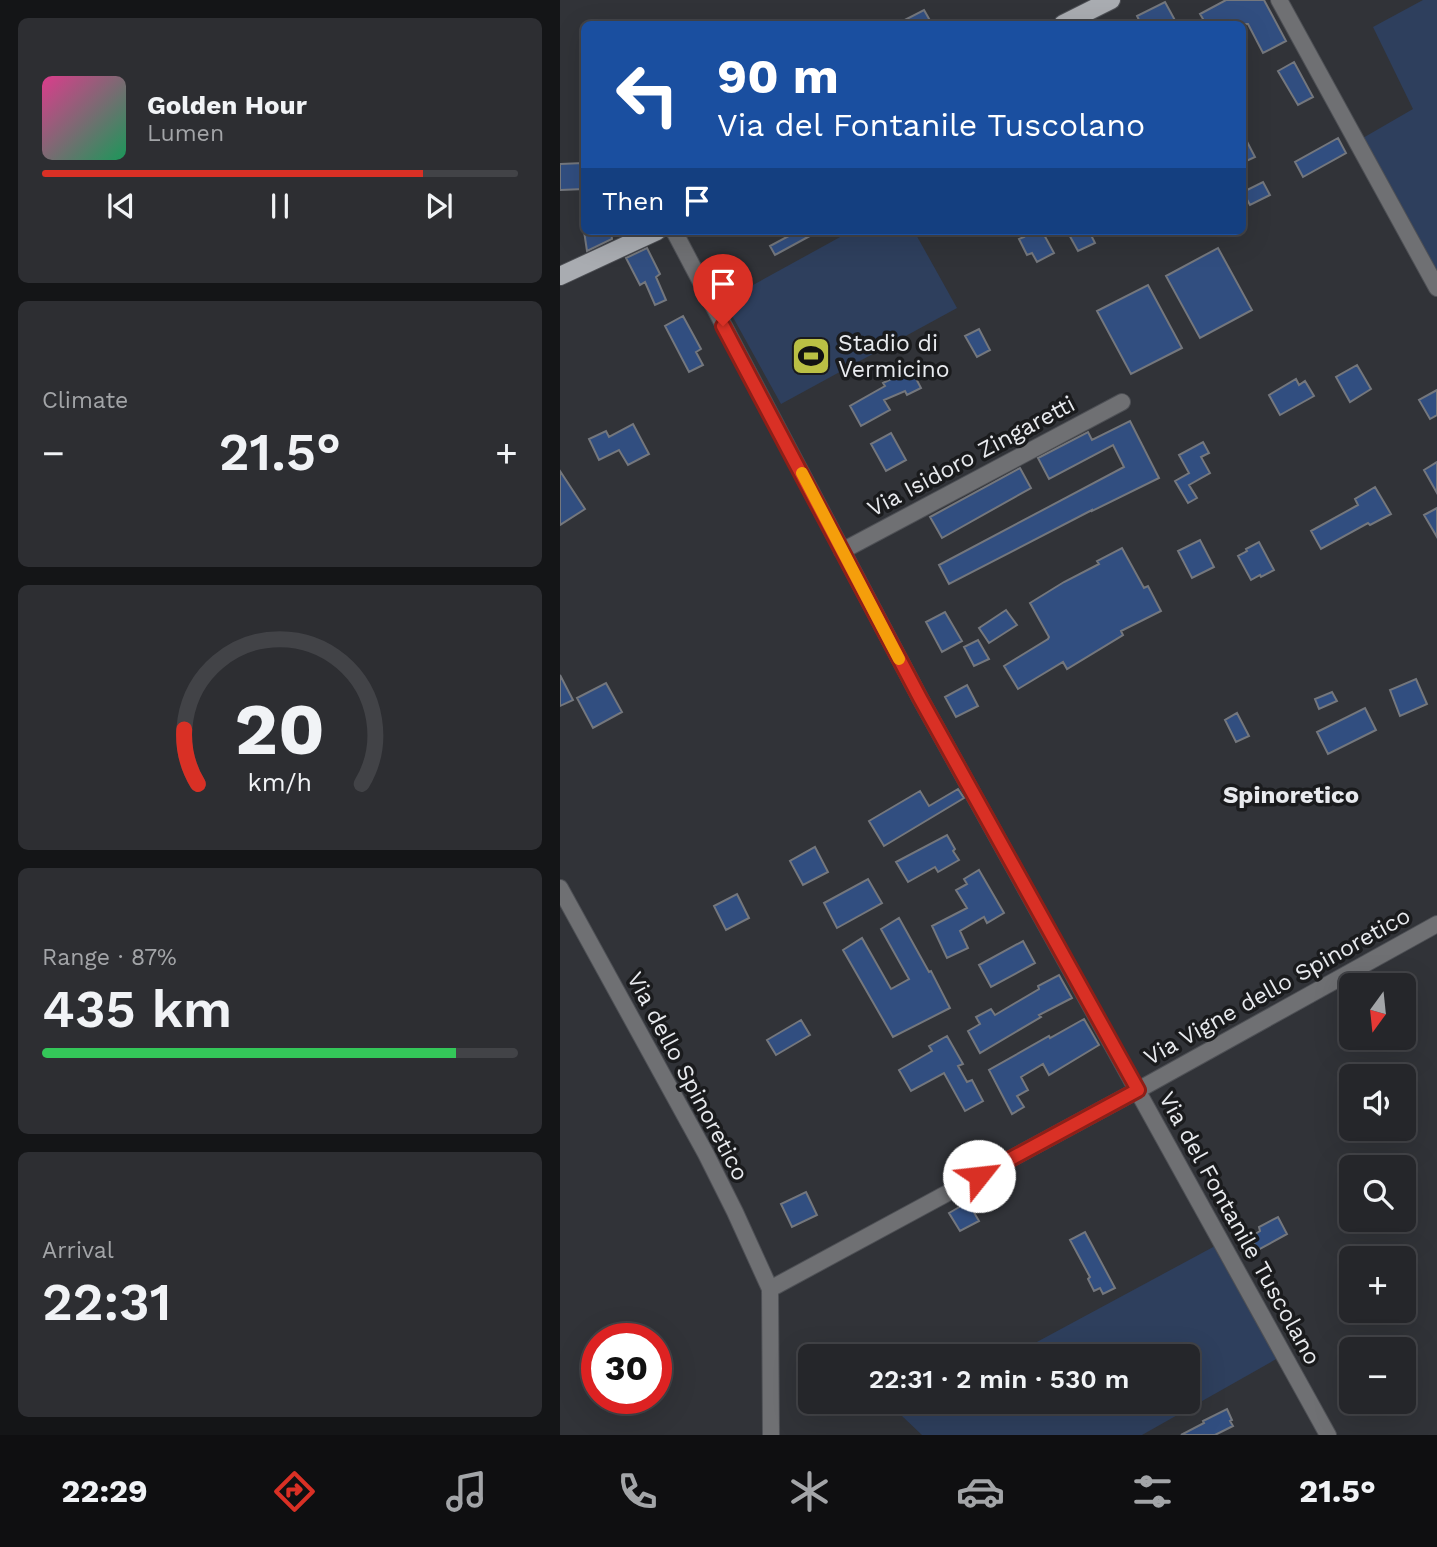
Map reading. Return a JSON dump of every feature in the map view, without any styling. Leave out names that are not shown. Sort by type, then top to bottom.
[{"type":"main road","points":[[1069,21],[1111,0]]},
{"type":"main road","points":[[560,276],[648,235]]},
{"type":"street","points":[[1279,0],[1437,288]]},
{"type":"street","name":"Via del Fontanile Tuscolano","points":[[676,235],[920,698],[1328,1435]]},
{"type":"street","name":"Via Isidoro Zingaretti","points":[[842,551],[1122,402]]},
{"type":"street","name":"Via dello Spinoretico","points":[[560,888],[706,1154],[770,1289]]},
{"type":"street","name":"Via Vigne dello Spinoretico","points":[[770,1289],[1138,1090],[1437,923]]},
{"type":"street","points":[[770,1289],[771,1435]]},
{"type":"shaded area","points":[[1423,0],[1437,0],[1437,288],[1356,142],[1413,109],[1373,27]]},
{"type":"shaded area","name":"Stadio di Vermicino","points":[[844,235],[916,235],[957,308],[781,404],[724,301]]},
{"type":"shaded area","points":[[1215,1246],[1278,1358],[1200,1402],[1200,1344],[1033,1344]]},
{"type":"shaded area","points":[[1179,1414],[1142,1435],[922,1435],[902,1416]]},
{"type":"building","points":[[1226,0],[1264,0],[1286,41],[1263,53],[1246,21],[1204,21],[1200,14]]},
{"type":"building","points":[[1165,2],[1175,21],[1140,21],[1137,16]]},
{"type":"building","points":[[924,10],[930,21],[903,21]]},
{"type":"building","points":[[1294,62],[1313,97],[1298,105],[1278,71]]},
{"type":"building","points":[[1338,138],[1346,153],[1303,177],[1295,162]]},
{"type":"building","points":[[1246,140],[1255,157],[1246,161]]},
{"type":"building","points":[[581,163],[581,189],[560,190],[560,164]]},
{"type":"building","points":[[1263,182],[1270,195],[1250,205],[1246,190]]},
{"type":"building","points":[[585,235],[612,235],[612,239],[587,251]]},
{"type":"building","points":[[791,235],[812,235],[775,255],[770,246]]},
{"type":"building","points":[[1023,235],[1044,235],[1054,253],[1037,262],[1032,253],[1027,255],[1019,239],[1024,237]]},
{"type":"building","points":[[1069,235],[1091,235],[1095,243],[1078,251]]},
{"type":"building","points":[[647,248],[660,274],[656,277],[666,300],[655,305],[645,282],[640,285],[626,258]]},
{"type":"building","points":[[1218,248],[1252,310],[1200,338],[1166,276]]},
{"type":"building","points":[[1148,285],[1182,348],[1131,374],[1097,311]]},
{"type":"building","points":[[683,316],[701,349],[696,352],[703,365],[689,372],[665,326]]},
{"type":"building","points":[[979,329],[990,350],[977,357],[965,336]]},
{"type":"building","points":[[1357,365],[1371,389],[1350,402],[1336,377]]},
{"type":"building","points":[[911,369],[921,388],[907,395],[905,391],[884,400],[890,410],[861,426],[850,406],[885,386],[883,383]]},
{"type":"building","points":[[1296,379],[1299,385],[1305,381],[1314,396],[1280,415],[1269,395]]},
{"type":"building","points":[[1437,390],[1437,415],[1430,419],[1419,400]]},
{"type":"building","points":[[1130,421],[1159,478],[949,584],[939,565],[1124,467],[1113,445],[1049,479],[1038,458],[1088,432],[1092,440]]},
{"type":"building","points":[[633,424],[649,454],[628,465],[619,450],[599,460],[589,439],[606,431],[609,437]]},
{"type":"building","points":[[891,433],[906,460],[886,471],[871,444]]},
{"type":"building","points":[[1203,442],[1209,453],[1201,457],[1210,473],[1189,485],[1197,498],[1188,503],[1175,481],[1189,473],[1179,455]]},
{"type":"building","points":[[1437,462],[1437,493],[1424,470]]},
{"type":"building","points":[[1020,468],[1031,488],[942,538],[930,517]]},
{"type":"building","points":[[560,471],[585,509],[560,525]]},
{"type":"building","points":[[1375,487],[1391,514],[1370,525],[1368,523],[1321,549],[1311,531],[1358,505],[1355,499]]},
{"type":"building","points":[[1437,508],[1437,537],[1424,515]]},
{"type":"building","points":[[1200,540],[1214,567],[1192,578],[1178,551]]},
{"type":"building","points":[[1259,542],[1274,570],[1251,580],[1238,556]]},
{"type":"building","points":[[1122,548],[1144,588],[1148,586],[1161,611],[1121,631],[1123,635],[1067,669],[1063,662],[1018,689],[1004,666],[1049,637],[1030,603]]},
{"type":"building","points":[[1006,610],[1017,625],[989,643],[979,628]]},
{"type":"building","points":[[945,612],[962,641],[942,652],[926,622]]},
{"type":"building","points":[[978,640],[989,659],[974,666],[964,647]]},
{"type":"building","points":[[560,675],[573,700],[560,706]]},
{"type":"building","points":[[1416,679],[1427,704],[1400,716],[1390,690]]},
{"type":"building","points":[[606,683],[622,712],[593,728],[577,698]]},
{"type":"building","points":[[967,685],[978,706],[956,717],[945,697]]},
{"type":"building","points":[[1332,692],[1337,701],[1319,709],[1315,699]]},
{"type":"building","points":[[1365,708],[1376,730],[1328,754],[1317,732]]},
{"type":"building","points":[[1237,713],[1249,736],[1236,742],[1225,720]]},
{"type":"building","points":[[958,789],[964,798],[884,846],[869,821],[920,791],[929,806]]},
{"type":"building","points":[[947,835],[959,860],[938,872],[935,867],[908,882],[896,862]]},
{"type":"building","points":[[815,847],[828,872],[803,885],[790,861]]},
{"type":"building","points":[[979,870],[1004,913],[987,923],[984,917],[960,931],[968,948],[947,958],[932,926],[967,908],[956,890],[967,884],[964,879]]},
{"type":"building","points":[[868,879],[882,903],[837,928],[824,903]]},
{"type":"building","points":[[737,894],[749,918],[726,930],[714,906]]},
{"type":"building","points":[[899,918],[950,1008],[893,1037],[843,950],[862,938],[891,989],[909,979],[881,929]]},
{"type":"building","points":[[1023,941],[1035,963],[991,987],[979,965]]},
{"type":"building","points":[[1059,975],[1072,998],[1039,1015],[1041,1017],[980,1053],[968,1031],[980,1024],[976,1017],[991,1009],[995,1015]]},
{"type":"building","points":[[1084,1019],[1099,1045],[1049,1075],[1043,1064],[1021,1077],[1028,1090],[1017,1096],[1024,1107],[1012,1114],[989,1070]]},
{"type":"building","points":[[801,1020],[810,1035],[776,1055],[767,1040]]},
{"type":"building","points":[[947,1036],[963,1064],[958,1066],[967,1082],[972,1080],[983,1101],[965,1111],[944,1073],[911,1091],[899,1070],[932,1051],[929,1046]]},
{"type":"building","points":[[806,1192],[817,1215],[792,1227],[781,1204]]},
{"type":"building","points":[[968,1202],[979,1221],[960,1231],[949,1213]]},
{"type":"building","points":[[1278,1217],[1287,1234],[1258,1250],[1250,1237],[1260,1231],[1259,1227]]},
{"type":"building","points":[[1085,1232],[1115,1288],[1103,1294],[1100,1288],[1094,1291],[1088,1279],[1090,1277],[1070,1240]]},
{"type":"building","points":[[1227,1409],[1233,1426],[1215,1435],[1181,1435],[1204,1423],[1203,1421]]},
{"type":"slow traffic","points":[[802,473],[899,659]]},
{"type":"place","name":"Stadio di Vermicino","points":[[811,356]]},
{"type":"district","name":"Spinoretico","points":[[1291,795]]},
{"type":"route","points":[[723,326],[920,698],[1138,1090],[979,1176]]}]
